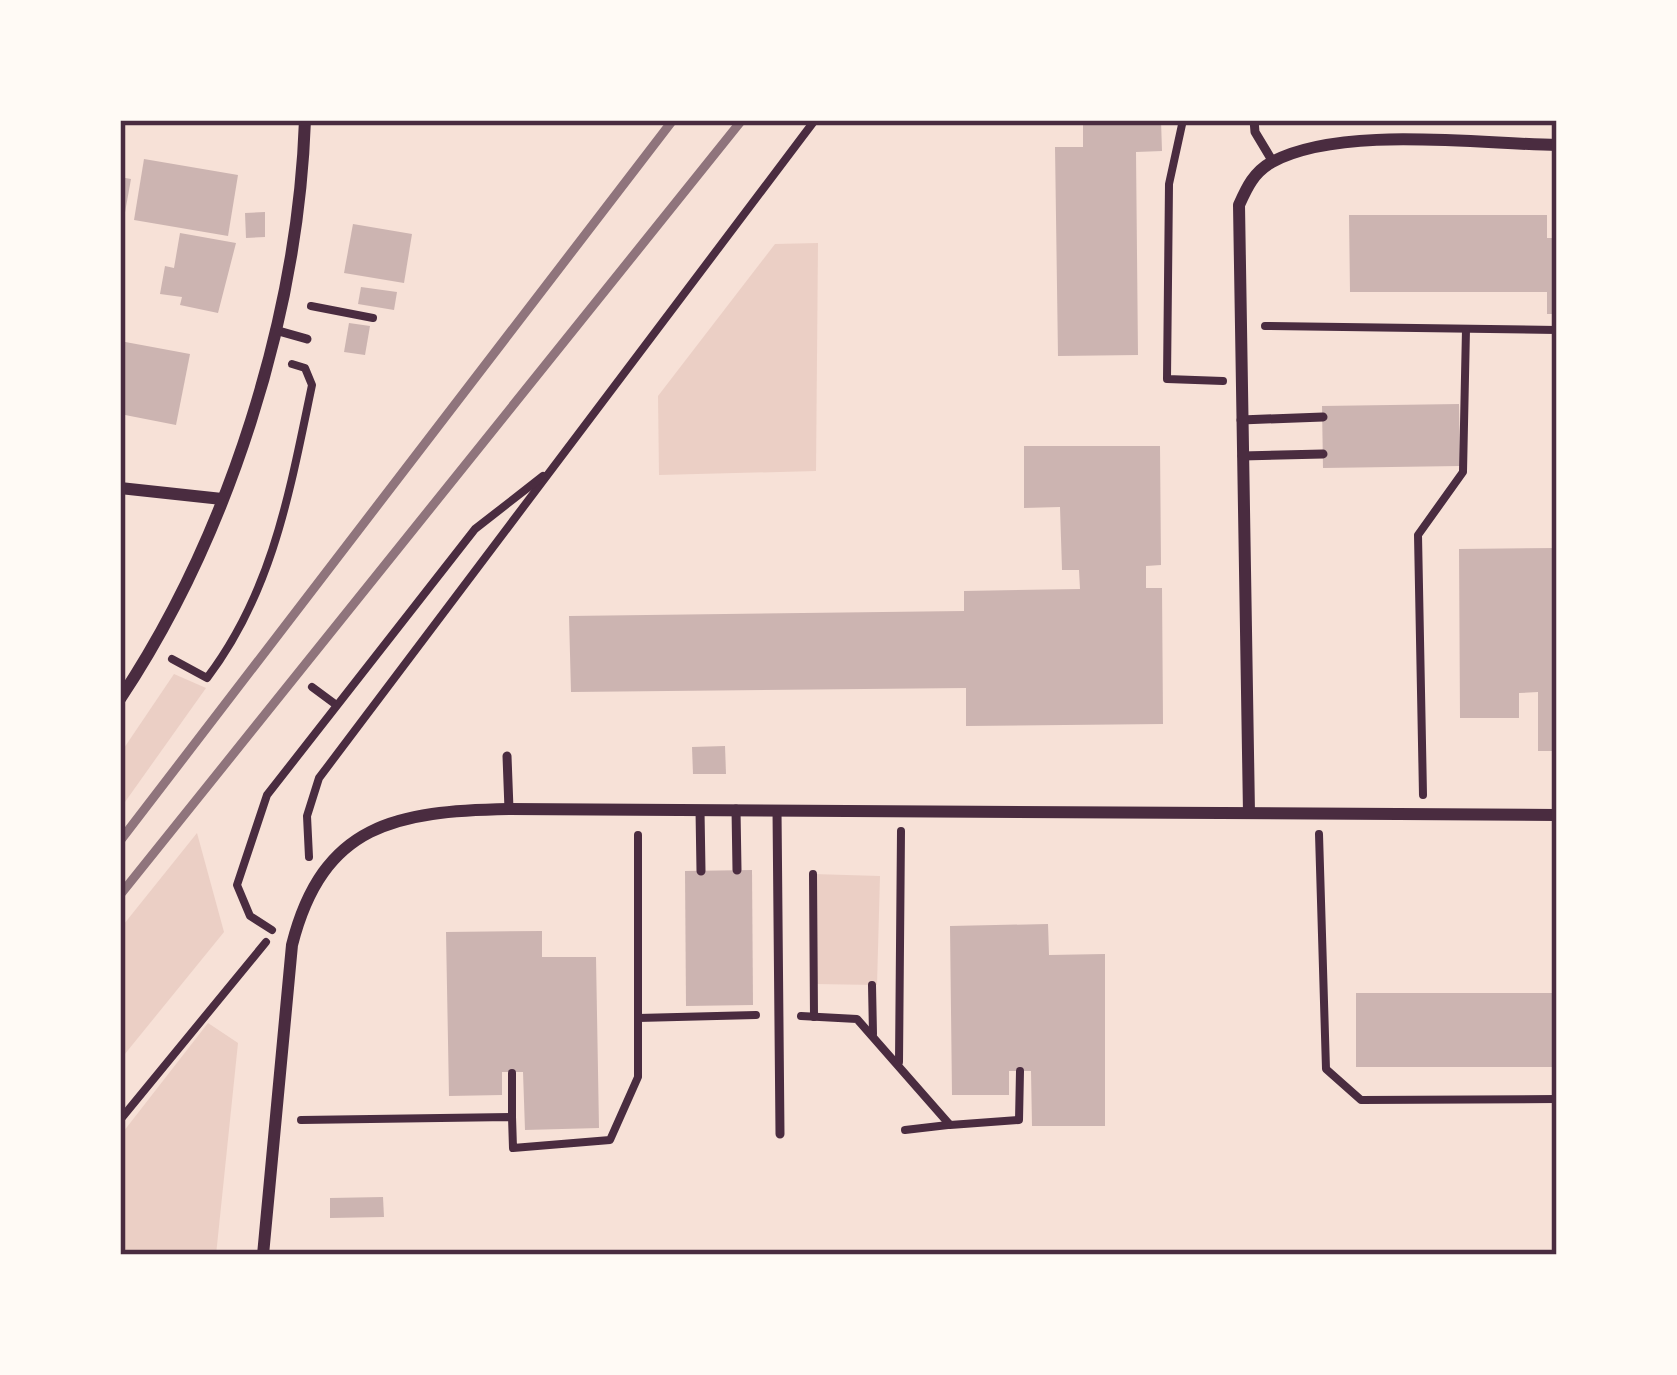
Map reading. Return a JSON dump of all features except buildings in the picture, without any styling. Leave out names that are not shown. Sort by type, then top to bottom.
[{"type":"street","points":[[120,699],[153,649],[222,499],[268,356],[302,196],[305,120]]},
{"type":"street","points":[[1249,813],[1239,205],[1251,179],[1273,162],[1319,147],[1368,143],[1557,146]]},
{"type":"street","points":[[120,488],[222,499]]},
{"type":"street","points":[[263,1255],[292,945],[302,907],[319,874],[366,832],[398,817],[508,809],[1557,815]]},
{"type":"lane","points":[[1254,120],[1255,132],[1273,162]]},
{"type":"lane","points":[[274,330],[307,339]]},
{"type":"lane","points":[[1241,420],[1323,417]]},
{"type":"lane","points":[[1242,456],[1323,454]]},
{"type":"lane","points":[[507,756],[508,809]]},
{"type":"lane","points":[[736,809],[737,870]]},
{"type":"lane","points":[[700,810],[701,871]]},
{"type":"lane","points":[[776,810],[780,1134]]},
{"type":"path","points":[[319,874],[304,850],[319,778],[815,120]]},
{"type":"path","points":[[1183,120],[1169,184],[1167,380],[1240,381]]},
{"type":"path","points":[[311,306],[373,318]]},
{"type":"path","points":[[1239,325],[1557,329]]},
{"type":"path","points":[[1424,814],[1418,535],[1463,472],[1466,329]]},
{"type":"path","points":[[153,649],[207,678],[244,638],[277,547],[312,385],[304,368],[268,356]]},
{"type":"path","points":[[120,1120],[274,932],[241,903],[237,885],[241,860],[267,794],[475,529],[551,470]]},
{"type":"path","points":[[312,687],[335,704]]},
{"type":"path","points":[[610,1140],[638,1077],[638,809]]},
{"type":"path","points":[[899,1064],[902,811]]},
{"type":"path","points":[[1318,814],[1325,1069],[1361,1100],[1557,1099]]},
{"type":"path","points":[[814,874],[814,1017]]},
{"type":"path","points":[[872,985],[873,1036]]},
{"type":"path","points":[[638,1018],[777,1015],[857,1019],[950,1125]]},
{"type":"path","points":[[905,1130],[1018,1120],[1020,1070]]},
{"type":"path","points":[[512,1072],[513,1148],[624,1139]]},
{"type":"path","points":[[278,1120],[512,1117]]},
{"type":"shaded area","points":[[818,243],[816,471],[659,475],[658,396],[775,244]]},
{"type":"shaded area","points":[[174,674],[206,688],[120,809],[120,754]]},
{"type":"shaded area","points":[[197,833],[224,932],[120,1060],[120,929]]},
{"type":"shaded area","points":[[813,874],[880,876],[877,985],[814,984]]},
{"type":"shaded area","points":[[208,1023],[238,1043],[216,1255],[120,1255],[120,1136]]},
{"type":"railway","points":[[120,841],[673,120]]},
{"type":"railway","points":[[120,895],[742,120]]}]
